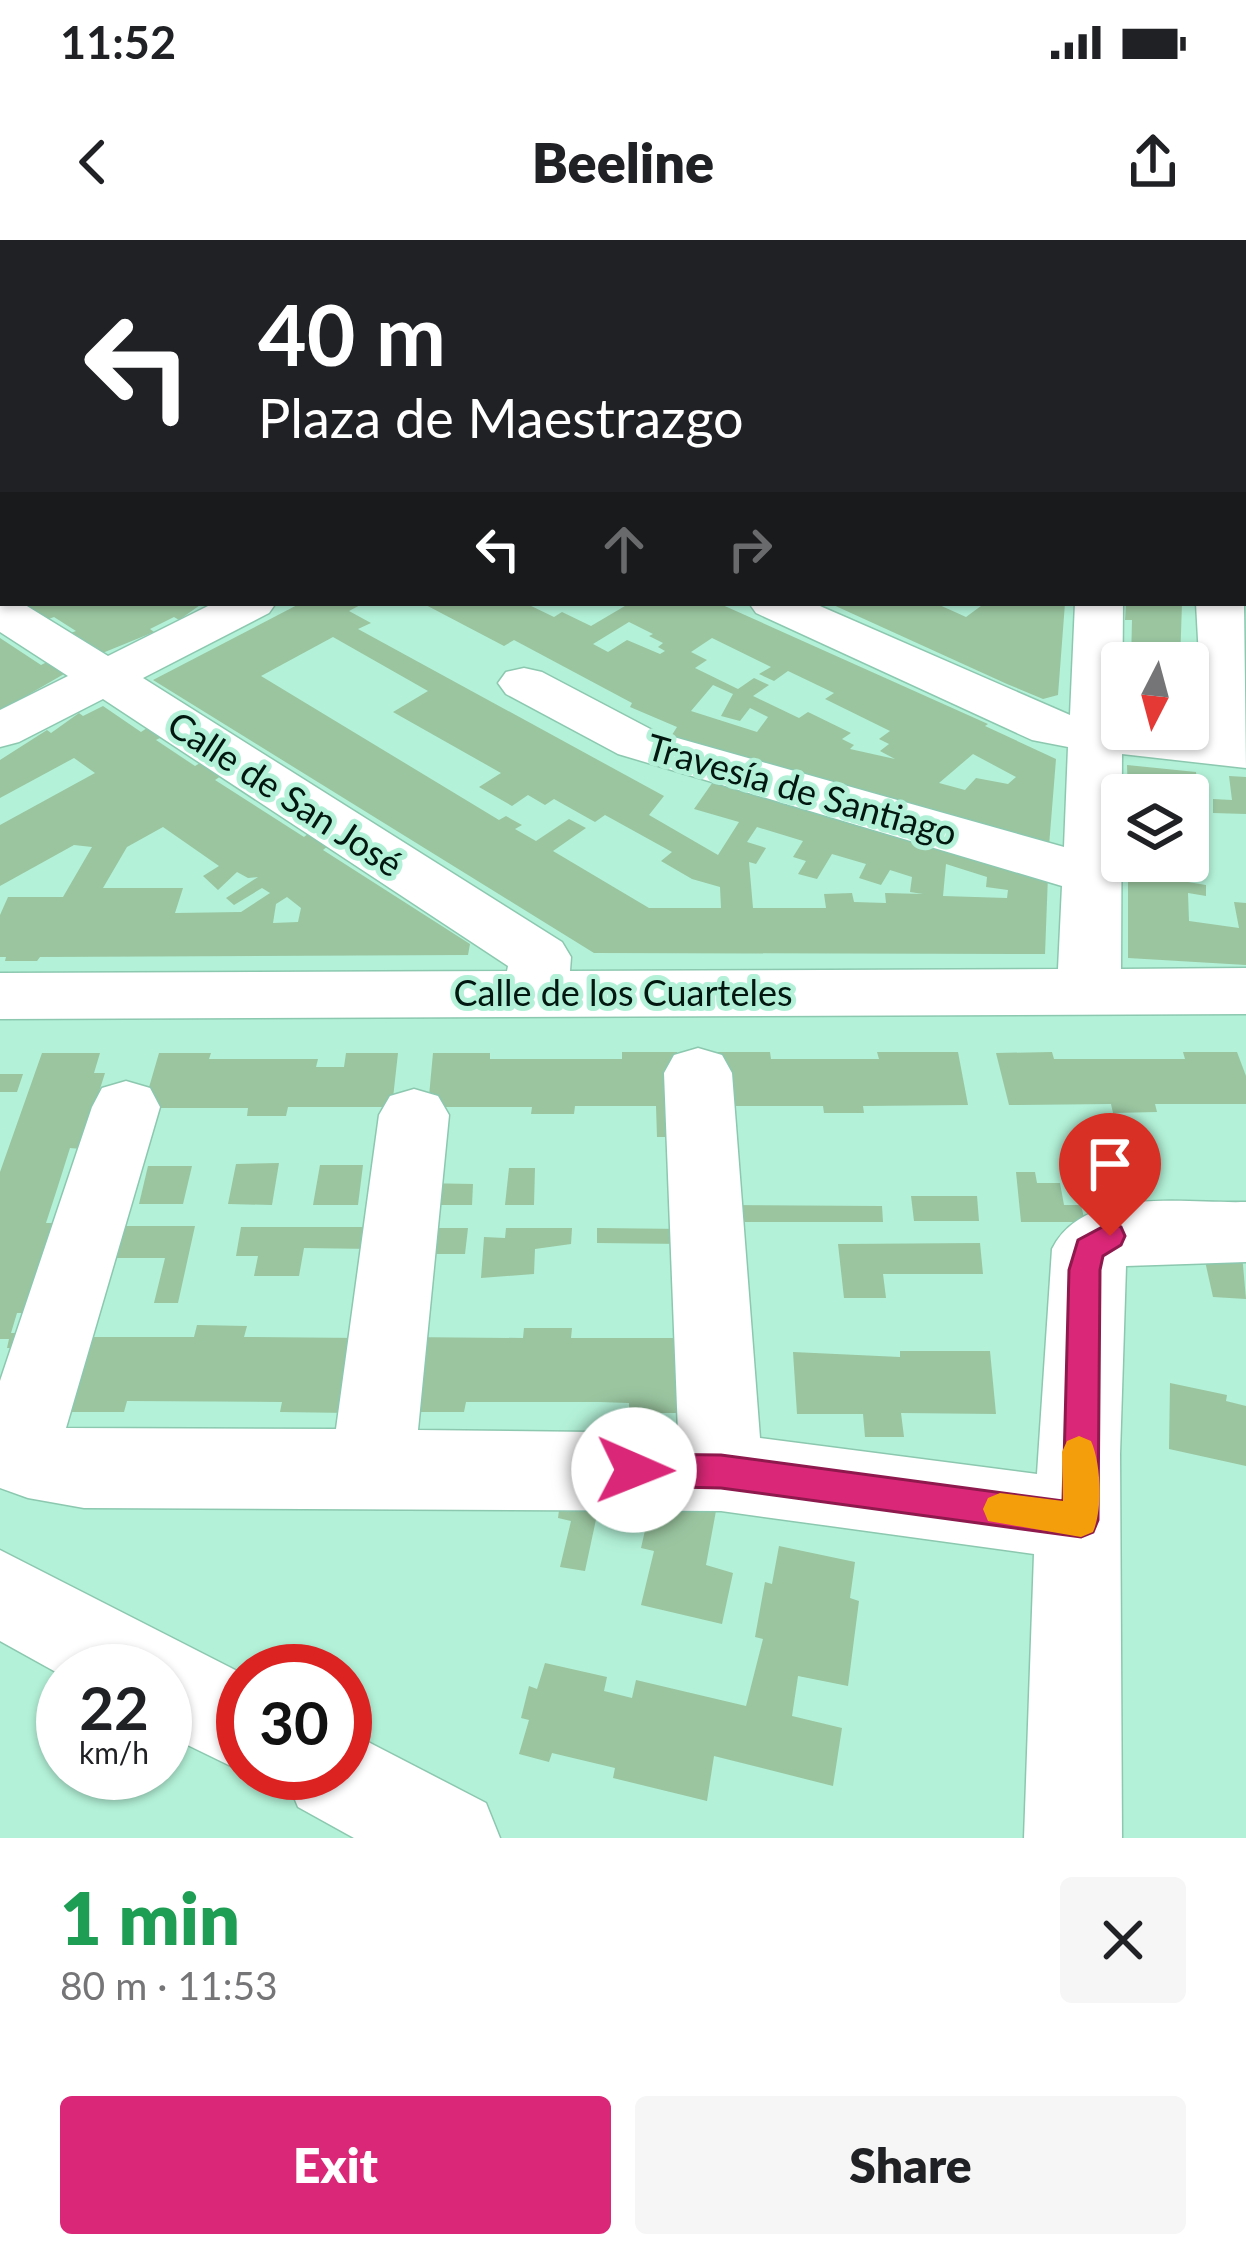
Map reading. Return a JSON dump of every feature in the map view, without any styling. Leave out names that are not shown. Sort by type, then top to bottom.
[{"type":"street","points":[[0,730],[246,606]]},
{"type":"street","points":[[780,606],[1051,729],[1239,751],[1220,606]]},
{"type":"street","points":[[1089,991],[1099,606]]},
{"type":"street","name":"Calle de San José","points":[[0,610],[540,957],[536,994]]},
{"type":"street","name":"Travesía de Santiago","points":[[524,682],[637,743],[1090,874]]},
{"type":"street","name":"Calle de los Cuarteles","points":[[0,996],[1246,991]]},
{"type":"street","points":[[698,1073],[721,1472]]},
{"type":"street","points":[[126,1107],[21,1442],[28,1460],[84,1469],[721,1472],[1081,1520]]},
{"type":"street","points":[[373,1467],[414,1115]]},
{"type":"street","points":[[1073,1838],[1080,1408],[1089,1249],[1110,1236],[1246,1232]]},
{"type":"street","points":[[0,1593],[94,1644]]},
{"type":"building","points":[[24,606],[199,606],[179,620],[174,617],[150,629],[154,632],[100,654],[68,634],[76,631],[54,617],[46,620]]},
{"type":"building","points":[[295,606],[358,606],[349,611],[371,623],[358,629],[664,796],[649,815],[718,855],[739,822],[694,809],[715,779],[1048,875],[1045,954],[594,953],[153,680]],"holes":[[[333,637],[428,691],[393,712],[501,773],[479,787],[512,806],[528,795],[545,805],[554,799],[595,822],[605,815],[672,852],[661,861],[692,879],[720,887],[721,908],[649,908],[553,851],[586,828],[569,819],[536,841],[515,829],[522,825],[506,816],[499,820],[261,676]],[[757,827],[803,841],[793,857],[806,861],[798,874],[817,879],[832,854],[866,864],[859,878],[881,885],[890,870],[912,877],[910,892],[923,894],[885,893],[886,903],[854,902],[852,893],[824,894],[826,908],[753,908],[749,862],[756,864],[766,848],[747,842]],[[946,864],[987,877],[986,887],[1008,890],[1007,898],[943,896]]]},
{"type":"building","points":[[428,606],[531,606],[554,617],[562,612],[591,626],[625,606],[725,606],[1056,759],[1049,846],[670,738],[677,727],[630,707],[632,703],[514,640],[504,646]],"holes":[[[629,622],[653,634],[649,636],[663,643],[658,647],[665,651],[660,654],[627,640],[608,652],[593,644]],[[712,638],[771,667],[759,674],[774,681],[788,671],[834,693],[825,699],[890,731],[879,739],[889,744],[880,751],[895,759],[850,749],[854,745],[842,739],[851,733],[808,712],[799,718],[753,696],[769,685],[754,678],[738,689],[695,668],[707,660],[691,652]],[[713,685],[733,694],[721,716],[740,721],[750,708],[768,717],[757,732],[691,711]],[[973,754],[1016,777],[1008,784],[976,778],[965,790],[939,783]]]},
{"type":"building","points":[[836,606],[942,606],[966,617],[981,606],[1065,606],[1058,695],[1043,699]]},
{"type":"building","points":[[1126,606],[1182,606],[1181,642],[1131,642],[1132,620],[1125,620]]},
{"type":"building","points":[[0,638],[41,665],[47,662],[64,674],[0,711]]},
{"type":"building","points":[[103,706],[141,732],[147,728],[162,737],[156,740],[195,766],[200,763],[221,776],[215,780],[304,837],[309,833],[328,846],[323,850],[470,944],[468,955],[5,961],[6,957],[0,957],[0,915],[8,897],[63,897],[92,847],[74,845],[0,886],[0,825],[95,773],[74,758],[0,798],[0,760],[79,713],[83,716]],"holes":[[[163,827],[219,866],[203,876],[218,890],[237,872],[258,877],[226,898],[234,905],[262,888],[270,893],[241,912],[175,913],[183,888],[103,888],[127,847]],[[287,897],[301,908],[298,922],[273,923],[276,904]]]},
{"type":"building","points":[[1127,765],[1196,774],[1127,774]]},
{"type":"building","points":[[1229,776],[1246,777],[1246,814],[1213,813],[1213,799],[1232,800]]},
{"type":"building","points":[[1128,882],[1206,885],[1206,896],[1188,893],[1189,921],[1239,928],[1234,902],[1246,903],[1246,965],[1128,958]]},
{"type":"building","points":[[622,1052],[677,1052],[681,1137],[657,1137],[656,1106],[575,1106],[574,1114],[531,1114],[532,1107],[428,1107],[433,1053],[490,1053],[490,1059],[622,1059]]},
{"type":"building","points":[[715,1052],[770,1052],[771,1059],[879,1059],[877,1052],[958,1052],[968,1105],[863,1106],[864,1113],[824,1113],[823,1106],[718,1106]]},
{"type":"building","points":[[1052,1052],[1054,1059],[1185,1059],[1183,1052],[1237,1052],[1246,1076],[1246,1104],[1155,1104],[1157,1112],[1113,1113],[1111,1104],[1009,1105],[996,1053]]},
{"type":"building","points":[[42,1053],[100,1053],[94,1073],[105,1073],[81,1149],[70,1148],[46,1223],[58,1223],[30,1313],[17,1313],[11,1333],[24,1333],[19,1348],[7,1348],[9,1339],[0,1339],[0,1172]]},
{"type":"building","points":[[159,1053],[211,1053],[209,1059],[318,1059],[316,1067],[344,1067],[346,1053],[398,1053],[392,1107],[288,1107],[286,1116],[247,1116],[248,1108],[143,1108]]},
{"type":"building","points":[[0,1074],[23,1074],[17,1092],[0,1092]]},
{"type":"building","points":[[1077,1130],[1096,1130],[1102,1161],[1083,1161]]},
{"type":"building","points":[[279,1163],[272,1205],[228,1204],[236,1164]]},
{"type":"building","points":[[320,1165],[363,1165],[358,1205],[313,1205]]},
{"type":"building","points":[[148,1166],[192,1166],[183,1204],[139,1204]]},
{"type":"building","points":[[509,1168],[535,1168],[534,1205],[505,1205]]},
{"type":"building","points":[[1016,1172],[1035,1172],[1037,1183],[1060,1183],[1064,1205],[1081,1205],[1085,1222],[1021,1222]]},
{"type":"building","points":[[420,1183],[473,1184],[472,1205],[417,1205]]},
{"type":"building","points":[[911,1196],[977,1196],[979,1221],[914,1221]]},
{"type":"building","points":[[724,1205],[882,1206],[883,1222],[724,1222]]},
{"type":"building","points":[[107,1226],[195,1226],[178,1303],[154,1303],[165,1258],[98,1258]]},
{"type":"building","points":[[241,1227],[377,1227],[373,1249],[304,1248],[299,1276],[254,1276],[258,1256],[236,1256]]},
{"type":"building","points":[[416,1228],[468,1228],[465,1254],[414,1254]]},
{"type":"building","points":[[506,1228],[572,1228],[571,1244],[535,1249],[534,1274],[481,1278],[484,1237],[505,1238]]},
{"type":"building","points":[[597,1228],[684,1229],[684,1244],[597,1243]]},
{"type":"building","points":[[980,1243],[983,1274],[883,1274],[886,1298],[844,1298],[838,1244]]},
{"type":"building","points":[[1201,1243],[1241,1243],[1246,1299],[1213,1297]]},
{"type":"building","points":[[197,1325],[247,1326],[244,1337],[361,1338],[350,1413],[280,1412],[282,1402],[127,1401],[124,1412],[53,1412],[75,1337],[194,1337]]},
{"type":"building","points":[[524,1328],[572,1328],[571,1338],[687,1338],[688,1413],[629,1413],[629,1403],[600,1402],[466,1402],[464,1412],[397,1412],[405,1337],[523,1338]]},
{"type":"building","points":[[900,1351],[990,1351],[996,1414],[901,1413],[904,1437],[865,1437],[863,1414],[797,1414],[793,1352],[900,1357]]},
{"type":"building","points":[[1170,1383],[1227,1395],[1226,1401],[1246,1406],[1246,1466],[1169,1449]]},
{"type":"building","points":[[561,1495],[601,1496],[585,1571],[560,1567],[571,1521],[558,1518]]},
{"type":"building","points":[[653,1495],[718,1500],[706,1565],[733,1573],[722,1624],[641,1605],[654,1551],[641,1548]]},
{"type":"building","points":[[779,1546],[855,1562],[850,1598],[859,1601],[848,1686],[798,1676],[792,1716],[842,1728],[833,1786],[714,1756],[707,1801],[613,1778],[615,1768],[552,1753],[549,1762],[519,1754],[529,1720],[521,1718],[529,1686],[537,1689],[545,1663],[607,1677],[604,1691],[632,1698],[636,1680],[746,1706],[763,1639],[755,1637],[765,1582],[772,1584]]},
{"type":"slow traffic","points":[[1000,1509],[1081,1520],[1079,1452]]},
{"type":"route","points":[[634,1470],[721,1472],[1081,1520],[1084,1270],[1089,1249],[1110,1236]]}]
